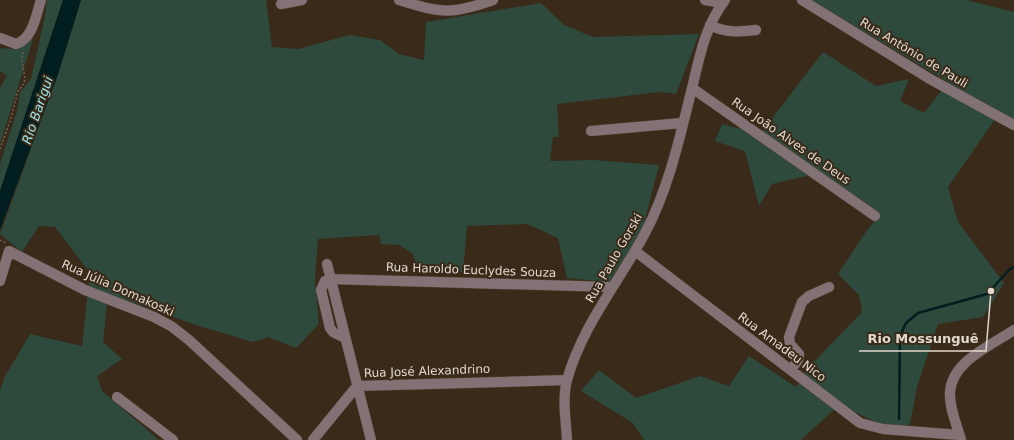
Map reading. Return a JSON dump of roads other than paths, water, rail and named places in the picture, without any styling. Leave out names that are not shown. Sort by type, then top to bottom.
[{"type":"street","points":[[2,41],[16,44],[25,39],[32,27],[40,0]]},
{"type":"street","points":[[281,4],[302,0]]},
{"type":"street","points":[[400,0],[447,12],[457,11],[478,3],[493,0]]},
{"type":"street","points":[[705,0],[724,2]]},
{"type":"street","name":"Rua Antônio de Pauli","points":[[802,0],[923,75],[1014,125]]},
{"type":"street","name":"Rua Paulo Gorski","points":[[567,440],[565,405],[567,380],[582,342],[611,287],[645,233],[659,202],[692,88],[704,40],[710,25],[724,2]]},
{"type":"street","points":[[710,25],[720,31],[735,32],[756,30]]},
{"type":"street","name":"Rua João Alves de Deus","points":[[692,88],[875,216]]},
{"type":"street","points":[[591,131],[682,122]]},
{"type":"street","name":"Rua Júlia Domakoski","points":[[0,281],[8,247],[85,290],[154,317],[171,326],[189,340],[297,440]]},
{"type":"street","name":"Rua Amadeu Nico","points":[[635,251],[865,426],[931,437],[960,437]]},
{"type":"street","points":[[327,264],[371,440]]},
{"type":"street","name":"Rua Haroldo Euclydes Souza","points":[[330,278],[611,287]]},
{"type":"street","points":[[791,370],[798,360],[799,354],[790,344],[789,337],[802,302],[809,296],[829,286]]},
{"type":"street","points":[[960,437],[950,400],[951,383],[955,376],[970,359],[1014,330]]},
{"type":"street","name":"Rua José Alexandrino","points":[[313,440],[357,386],[567,380]]},
{"type":"street","points":[[117,397],[174,440]]},
{"type":"water","name":"Rio Barigui","points":[[63,0],[81,0],[58,74],[0,230],[0,191]]},
{"type":"waterway","points":[[899,419],[900,336],[906,323],[918,313],[987,294],[1010,269],[1014,267]]},
{"type":"place","name":"Rio Mossunguê","points":[[991,291]]}]
